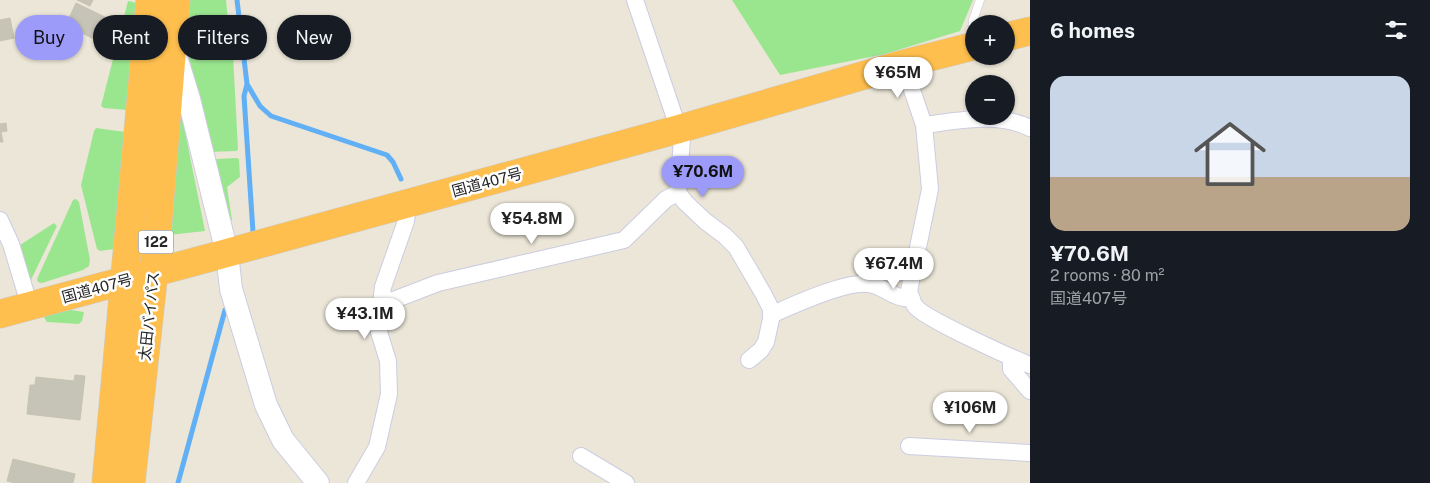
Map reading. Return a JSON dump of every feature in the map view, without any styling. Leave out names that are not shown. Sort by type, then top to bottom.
[{"type":"highway","name":"太田バイパス","points":[[106,483],[150,0]]},
{"type":"highway","name":"太田バイパス","points":[[131,483],[154,272],[176,0]]},
{"type":"highway","points":[[1015,35],[1030,31]]},
{"type":"highway","name":"国道407号","points":[[0,314],[408,204],[965,48]]},
{"type":"street","points":[[635,0],[682,139],[678,193],[705,221],[725,236],[736,248],[771,309],[766,342],[761,350],[749,360]]},
{"type":"street","points":[[172,44],[190,99],[228,253],[231,289],[266,405],[283,440],[318,483]]},
{"type":"street","points":[[903,64],[924,125],[930,189],[910,291],[915,307],[932,318],[1011,358],[1030,365]]},
{"type":"street","points":[[924,125],[975,119],[1008,120],[1030,128]]},
{"type":"street","points":[[381,302],[391,301],[438,283],[624,240],[666,200],[678,193]]},
{"type":"street","points":[[356,483],[377,447],[389,394],[388,361],[379,332],[381,302],[383,287],[406,221],[408,204]]},
{"type":"street","points":[[0,220],[11,244],[30,307]]},
{"type":"street","points":[[771,315],[802,300],[858,284],[870,284],[886,289],[898,297],[912,299]]},
{"type":"street","points":[[1011,358],[1010,369],[1030,391]]},
{"type":"street","points":[[909,446],[1030,453]]},
{"type":"street","points":[[581,456],[626,483]]},
{"type":"lane","points":[[975,15],[980,0]]},
{"type":"green space","points":[[187,0],[226,0],[227,15],[186,15]]},
{"type":"green space","points":[[732,0],[973,0],[967,15],[965,15],[960,31],[885,54],[780,75]]},
{"type":"green space","points":[[128,1],[137,3],[136,15],[124,15]]},
{"type":"green space","points":[[113,60],[132,60],[127,110],[104,108],[101,106]]},
{"type":"green space","points":[[186,60],[233,60],[238,149],[237,151],[209,152]]},
{"type":"green space","points":[[180,107],[205,231],[169,235]]},
{"type":"green space","points":[[96,128],[125,132],[114,249],[100,251],[97,249],[81,185]]},
{"type":"green space","points":[[239,159],[240,177],[227,187],[232,220],[226,221],[212,161]]},
{"type":"green space","points":[[76,199],[79,202],[90,260],[89,266],[83,270],[42,283],[38,282],[37,279],[73,200]]},
{"type":"green space","points":[[54,223],[57,226],[29,284],[17,247]]},
{"type":"green space","points":[[71,310],[84,312],[82,321],[79,324],[47,322],[44,317],[46,315]]},
{"type":"building","points":[[77,0],[93,0],[90,6]]},
{"type":"building","points":[[76,3],[101,15],[93,15],[93,38],[83,34],[83,15],[71,15]]},
{"type":"building","points":[[10,18],[14,38],[0,41],[0,20]]},
{"type":"building","points":[[6,123],[7,131],[1,132],[3,142],[0,142],[0,124]]},
{"type":"building","points":[[75,375],[85,376],[80,420],[27,414],[30,385],[35,385],[36,377],[74,381]]},
{"type":"building","points":[[13,459],[75,474],[73,483],[15,483],[7,481]]},
{"type":"waterway","points":[[237,0],[247,84],[244,96],[253,232]]},
{"type":"waterway","points":[[247,84],[260,106],[271,116],[387,155],[393,162],[401,179]]},
{"type":"waterway","points":[[178,483],[225,310]]}]
